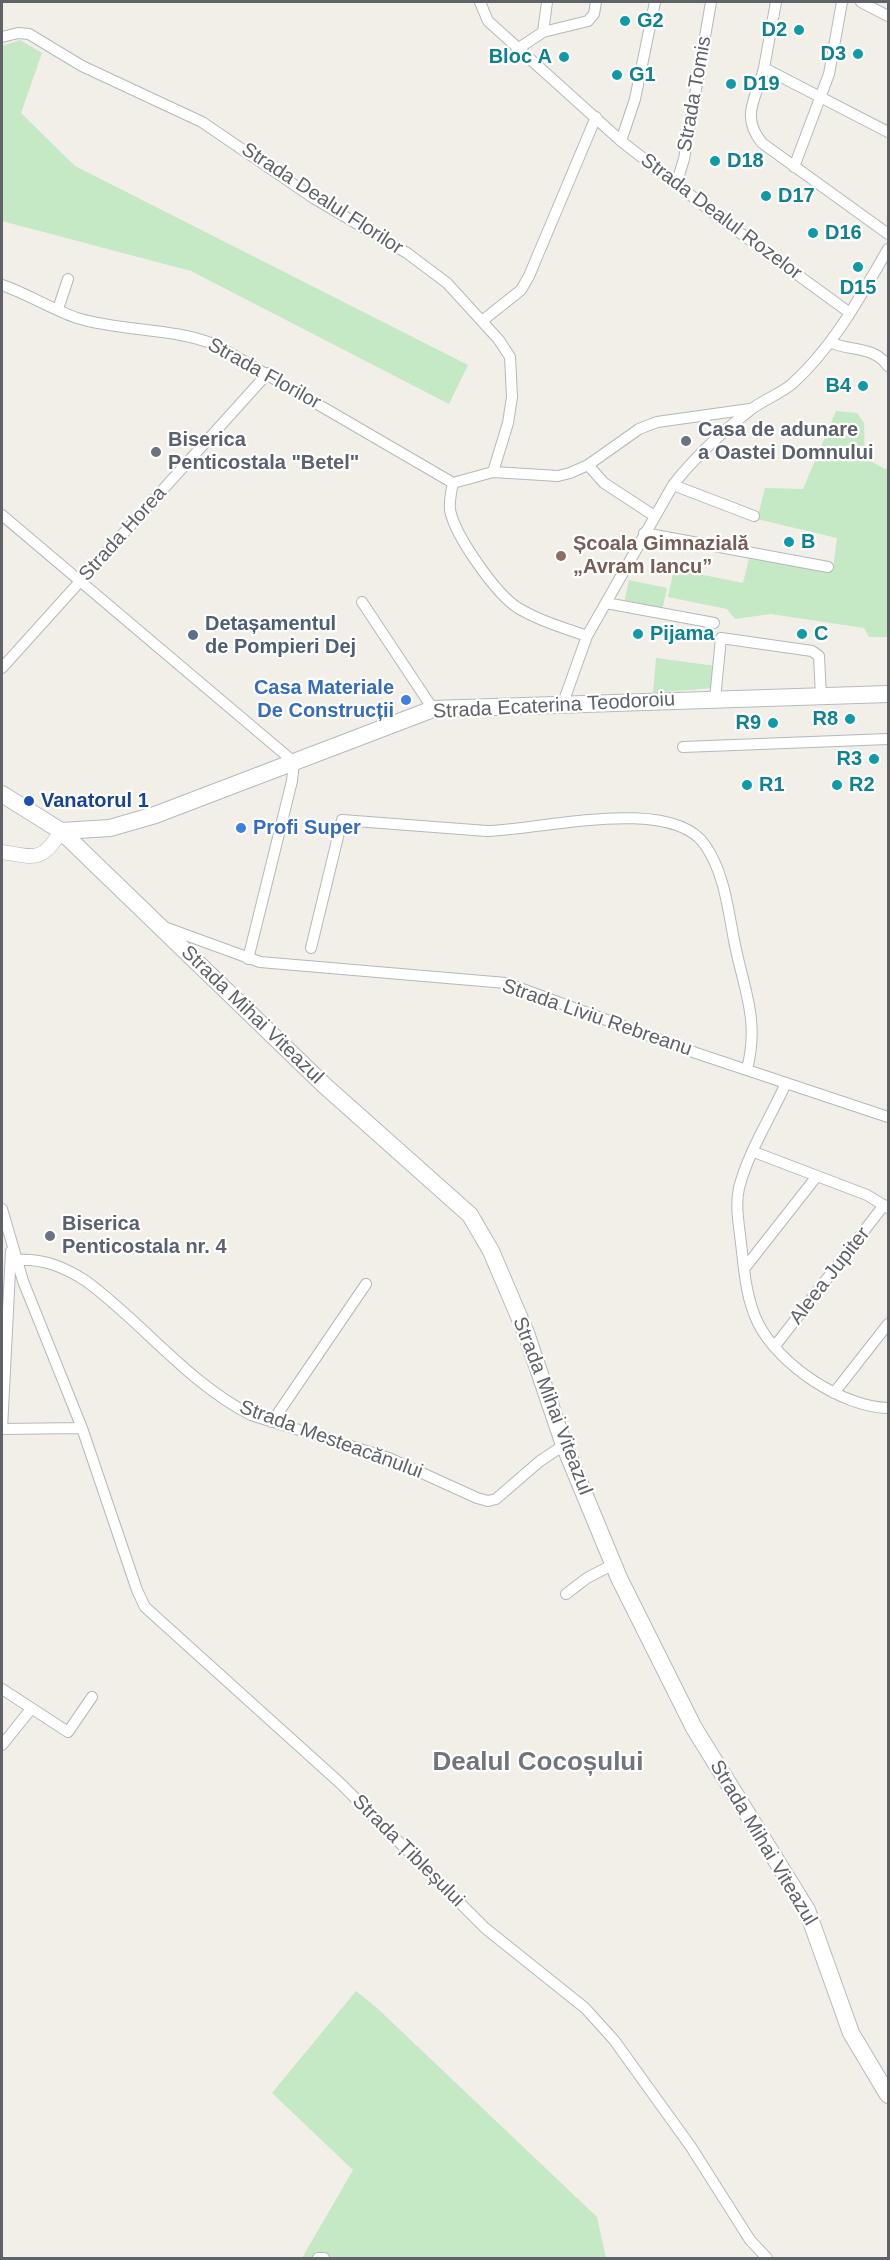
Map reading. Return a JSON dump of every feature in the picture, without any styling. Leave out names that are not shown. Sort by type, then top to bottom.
[{"type":"main road","name":"Strada Ecaterina Teodoroiu","points":[[61,831],[94,830],[130,823],[433,709],[888,694]]},
{"type":"main road","name":"Strada Mihai Viteazul","points":[[2,794],[61,831],[324,1085],[470,1215],[491,1251],[526,1333],[564,1445],[614,1564],[694,1728],[807,1910],[850,2033],[888,2095]]},
{"type":"street","name":"Strada Dealul Rozelor","points":[[480,2],[489,21],[621,141],[676,185],[850,313]]},
{"type":"street","points":[[543,32],[548,2]]},
{"type":"street","points":[[519,48],[543,32],[588,21],[594,14],[596,2]]},
{"type":"street","points":[[621,141],[635,99],[655,2]]},
{"type":"street","name":"Strada Tomis","points":[[676,185],[684,159],[711,2]]},
{"type":"street","points":[[776,2],[764,68],[749,116],[751,129],[762,143],[888,234]]},
{"type":"street","points":[[794,167],[829,74],[842,2]]},
{"type":"street","points":[[863,2],[888,16]]},
{"type":"street","name":"Strada Dealul Florilor","points":[[2,37],[18,33],[29,34],[82,66],[202,122],[315,199],[407,253],[447,283],[499,340],[510,357],[512,375],[508,423],[493,472]]},
{"type":"street","points":[[764,68],[888,132]]},
{"type":"street","points":[[482,321],[521,290],[530,276],[596,117]]},
{"type":"street","points":[[563,703],[587,636],[653,515],[673,485],[687,467],[751,409],[789,386],[830,342],[888,249]]},
{"type":"street","points":[[58,309],[68,279]]},
{"type":"street","name":"Strada Florilor","points":[[2,285],[93,322],[162,331],[201,339],[268,373],[453,483]]},
{"type":"street","points":[[830,342],[870,351],[883,358],[888,366]]},
{"type":"street","name":"Strada Horea","points":[[2,668],[268,373]]},
{"type":"street","points":[[587,636],[544,621],[518,608],[498,588],[466,543],[452,518],[450,507],[453,483],[493,472],[558,476],[588,465],[639,429],[657,422],[751,409]]},
{"type":"street","points":[[588,465],[604,483],[653,515]]},
{"type":"street","points":[[673,485],[754,516]]},
{"type":"street","points":[[2,515],[294,762],[292,781],[248,959]]},
{"type":"street","points":[[644,533],[828,567]]},
{"type":"street","points":[[362,602],[433,709]]},
{"type":"street","points":[[606,603],[714,623]]},
{"type":"street","points":[[715,699],[720,638],[812,651],[819,656],[822,696]]},
{"type":"street","points":[[683,747],[888,739]]},
{"type":"street","points":[[311,948],[342,820],[486,831],[510,831],[565,820],[654,819],[681,825],[694,832],[705,844],[714,860],[722,885],[754,1032],[747,1069]]},
{"type":"street","points":[[2,852],[26,857],[40,856],[52,846],[61,831]]},
{"type":"street","name":"Strada Liviu Rebreanu","points":[[159,925],[248,959],[287,965],[506,983],[888,1117]]},
{"type":"street","points":[[786,1083],[739,1189],[738,1220],[744,1269],[755,1316],[775,1346],[802,1371],[834,1393],[860,1403],[888,1408]]},
{"type":"street","points":[[754,1152],[867,1196],[886,1207]]},
{"type":"street","points":[[744,1269],[817,1176]]},
{"type":"street","name":"Aleea Jupiter","points":[[775,1346],[886,1207]]},
{"type":"street","name":"Strada Țibleșului","points":[[2,1209],[16,1260],[82,1428],[137,1590],[145,1607],[340,1783],[492,1935],[585,2008],[614,2040],[685,2138],[750,2240],[767,2259]]},
{"type":"street","name":"Strada Țibleșului","points":[[11,1245],[2,1430],[82,1428]]},
{"type":"street","name":"Strada Mesteacănului","points":[[16,1260],[42,1260],[70,1270],[104,1294],[210,1389],[235,1407],[272,1422],[389,1458],[488,1501],[496,1499],[540,1461],[564,1445]]},
{"type":"street","points":[[272,1422],[366,1284]]},
{"type":"street","points":[[834,1393],[888,1324]]},
{"type":"street","points":[[566,1594],[587,1578],[614,1564]]},
{"type":"street","points":[[2,1689],[68,1732],[92,1697]]},
{"type":"street","points":[[2,1745],[32,1709]]},
{"type":"street","points":[[318,2259],[324,2259]]},
{"type":"green space","points":[[20,40],[42,53],[21,113],[75,166],[468,365],[449,404],[191,271],[2,221],[2,46]]},
{"type":"green space","points":[[836,411],[857,413],[864,423],[865,458],[885,469],[888,468],[888,637],[869,637],[864,628],[771,614],[735,619],[727,609],[668,597],[674,569],[743,583],[749,559],[833,569],[837,538],[757,519],[765,488],[803,489]]},
{"type":"green space","points":[[629,580],[667,588],[662,611],[624,603]]},
{"type":"green space","points":[[656,658],[716,666],[714,688],[653,693]]},
{"type":"green space","points":[[356,1991],[377,2008],[597,2217],[606,2258],[302,2258],[353,2170],[272,2093]]},
{"type":"place","name":"G2","points":[[625,21]]},
{"type":"place","name":"D2","points":[[799,30]]},
{"type":"place","name":"D3","points":[[858,54]]},
{"type":"place","name":"Bloc A","points":[[564,57]]},
{"type":"place","name":"G1","points":[[617,75]]},
{"type":"place","name":"D19","points":[[731,84]]},
{"type":"place","name":"D18","points":[[715,161]]},
{"type":"place","name":"D17","points":[[766,196]]},
{"type":"place","name":"D16","points":[[813,233]]},
{"type":"place","name":"D15","points":[[858,267]]},
{"type":"place","name":"B4","points":[[863,386]]},
{"type":"place","name":"Casa de adunare a Oastei Domnului","points":[[686,441]]},
{"type":"place","name":"Biserica Penticostala \"Betel\"","points":[[156,452]]},
{"type":"place","name":"B","points":[[789,542]]},
{"type":"place","name":"Școala Gimnazială „Avram Iancu”","points":[[561,556]]},
{"type":"place","name":"Pijama","points":[[638,634]]},
{"type":"place","name":"C","points":[[802,634]]},
{"type":"place","name":"Detașamentul de Pompieri Dej","points":[[193,635]]},
{"type":"place","name":"Casa Materiale De Construcții","points":[[406,700]]},
{"type":"place","name":"R8","points":[[850,719]]},
{"type":"place","name":"R9","points":[[773,723]]},
{"type":"place","name":"R3","points":[[874,759]]},
{"type":"place","name":"R1","points":[[747,785]]},
{"type":"place","name":"R2","points":[[837,785]]},
{"type":"place","name":"Vanatorul 1","points":[[29,801]]},
{"type":"place","name":"Profi Super","points":[[241,828]]},
{"type":"place","name":"Biserica Penticostala nr. 4","points":[[50,1236]]},
{"type":"district","name":"Dealul Cocoșului","points":[[538,1763]]}]
